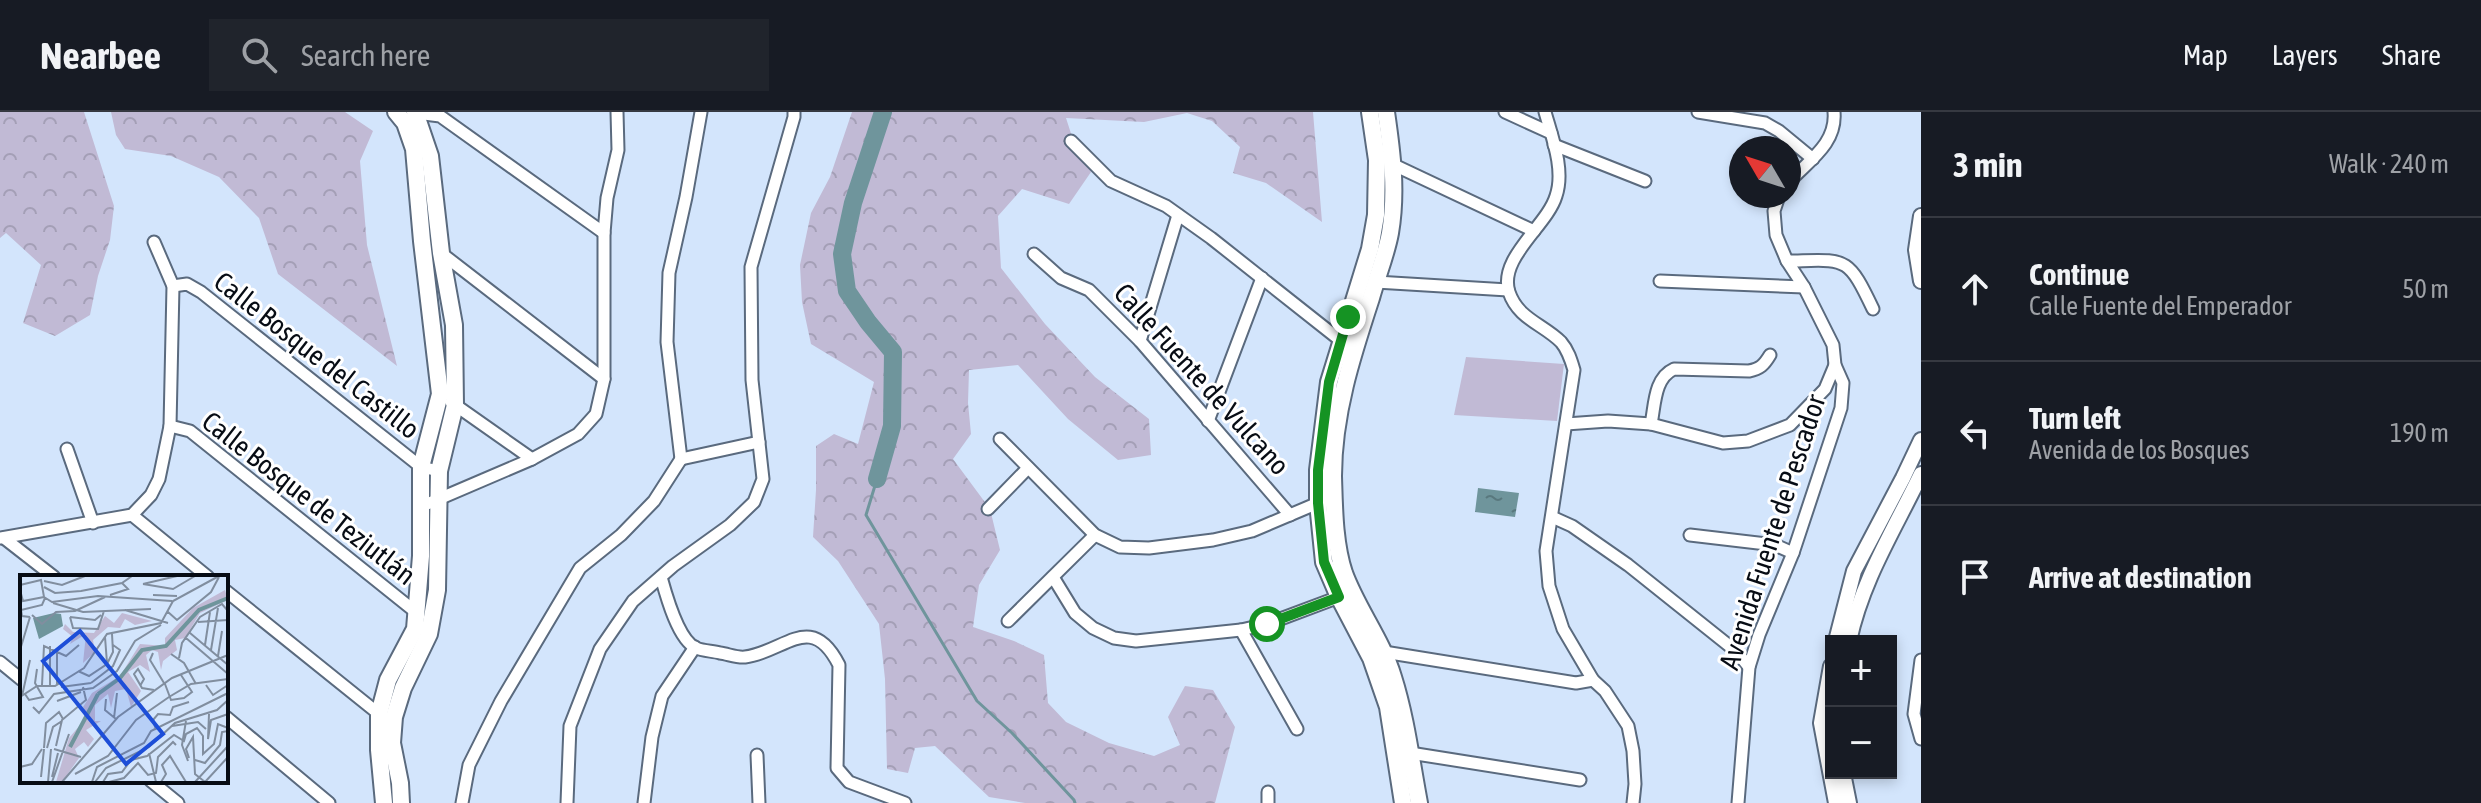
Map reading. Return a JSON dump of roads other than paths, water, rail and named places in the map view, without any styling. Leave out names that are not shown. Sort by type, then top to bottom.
[{"type":"main road","points":[[396,112],[405,123],[414,149],[440,394],[421,467],[429,504],[437,590],[429,634],[403,688],[394,717],[392,743],[401,803]]},
{"type":"main road","points":[[1370,112],[1377,160],[1376,215],[1370,249],[1329,382],[1322,426],[1318,503],[1324,562],[1339,597],[1394,678],[1419,803]]},
{"type":"main road","points":[[1386,112],[1394,165],[1389,236],[1341,400],[1333,476],[1337,537],[1345,574],[1378,655],[1403,803]]},
{"type":"main road","points":[[384,803],[379,714],[388,680],[415,629],[429,504],[455,405],[454,325],[441,253],[430,156],[415,113]]},
{"type":"street","points":[[429,504],[532,459],[578,434],[596,414],[604,379],[604,233],[607,198],[618,150],[617,112]]},
{"type":"street","points":[[462,803],[469,765],[501,701],[580,568],[621,535],[654,501],[681,459],[667,342],[669,273],[701,112]]},
{"type":"street","points":[[567,803],[570,726],[600,649],[633,601],[730,525],[754,502],[763,479],[752,380],[751,267],[794,112]]},
{"type":"street","points":[[1505,112],[1553,139],[1645,181]]},
{"type":"street","points":[[1545,112],[1559,176],[1557,195],[1548,214],[1517,254],[1509,275],[1508,290],[1522,313],[1563,344],[1574,370],[1546,551],[1549,586],[1563,629],[1593,680],[1605,691],[1628,726],[1633,751],[1633,803]]},
{"type":"street","points":[[1698,112],[1765,123],[1813,159]]},
{"type":"street","points":[[1801,170],[1831,135],[1834,112]]},
{"type":"street","points":[[415,113],[440,116],[604,233]]},
{"type":"street","points":[[1071,141],[1111,181],[1166,206],[1340,340]]},
{"type":"street","points":[[1394,165],[1534,231]]},
{"type":"street","name":"Avenida Fuente de Pescador","points":[[1738,803],[1749,667],[1793,553],[1841,408],[1843,383],[1835,365],[1833,345],[1776,235],[1775,208]]},
{"type":"street","points":[[1140,341],[1178,215]]},
{"type":"street","points":[[1921,216],[1916,250],[1921,281]]},
{"type":"street","points":[[154,242],[173,286]]},
{"type":"street","points":[[441,253],[604,379]]},
{"type":"street","name":"Calle Fuente de Vulcano","points":[[1034,254],[1061,278],[1089,290],[1140,341],[1290,515]]},
{"type":"street","points":[[1787,261],[1841,262],[1858,278],[1873,309]]},
{"type":"street","points":[[1208,421],[1262,278]]},
{"type":"street","points":[[1660,281],[1804,287]]},
{"type":"street","points":[[1376,282],[1508,290]]},
{"type":"street","name":"Calle Bosque del Castillo","points":[[132,515],[151,495],[159,479],[170,426],[173,286],[187,284],[201,292],[421,467]]},
{"type":"street","points":[[1651,424],[1658,389],[1666,373],[1674,369],[1749,371],[1765,364],[1770,355]]},
{"type":"street","points":[[1566,424],[1608,421],[1651,424],[1723,443],[1748,441],[1790,425],[1825,389],[1835,365]]},
{"type":"street","points":[[440,394],[532,459]]},
{"type":"street","name":"Calle Bosque de Teziutlán","points":[[170,426],[190,431],[417,613]]},
{"type":"street","points":[[1000,439],[1095,535],[1120,547],[1149,548],[1213,540],[1252,531],[1318,503]]},
{"type":"street","points":[[1838,635],[1854,571],[1921,440]]},
{"type":"street","points":[[681,459],[759,442]]},
{"type":"street","points":[[67,449],[93,523]]},
{"type":"street","points":[[421,467],[439,471]]},
{"type":"street","points":[[988,509],[1028,468]]},
{"type":"street","points":[[1850,635],[1868,578],[1921,474]]},
{"type":"street","points":[[2,538],[132,515],[206,575]]},
{"type":"street","points":[[1552,517],[1572,526],[1628,565],[1737,652],[1749,667]]},
{"type":"street","points":[[1008,621],[1095,535]]},
{"type":"street","points":[[1690,535],[1775,545],[1793,553]]},
{"type":"street","points":[[2,538],[51,575]]},
{"type":"street","points":[[661,577],[668,603],[684,636],[695,647],[743,658],[800,636],[811,637],[825,644],[839,665],[837,768],[849,782],[889,800],[905,803]]},
{"type":"street","points":[[1053,577],[1075,613],[1093,628],[1114,638],[1136,641],[1241,630],[1267,624],[1339,597]]},
{"type":"street","points":[[644,592],[668,603]]},
{"type":"street","points":[[228,593],[379,714]]},
{"type":"street","points":[[1241,630],[1297,729]]},
{"type":"street","points":[[644,803],[652,737],[662,696],[695,647]]},
{"type":"street","points":[[1378,655],[1576,683],[1593,680]]},
{"type":"street","points":[[1921,660],[1914,714],[1921,739]]},
{"type":"street","points":[[0,662],[20,678]]},
{"type":"street","points":[[1825,700],[1821,723],[1836,803]]},
{"type":"street","points":[[228,719],[329,803]]},
{"type":"street","points":[[1410,753],[1580,780]]},
{"type":"street","points":[[757,755],[759,803]]},
{"type":"street","points":[[1844,779],[1849,803]]},
{"type":"street","points":[[153,783],[178,803]]},
{"type":"water","points":[[1478,488],[1519,493],[1515,517],[1475,512]]},
{"type":"waterway","points":[[877,479],[892,426],[893,352],[847,291],[842,254],[853,203],[883,112]]},
{"type":"waterway","points":[[877,479],[866,515],[977,701],[1012,733],[1075,803]]}]
